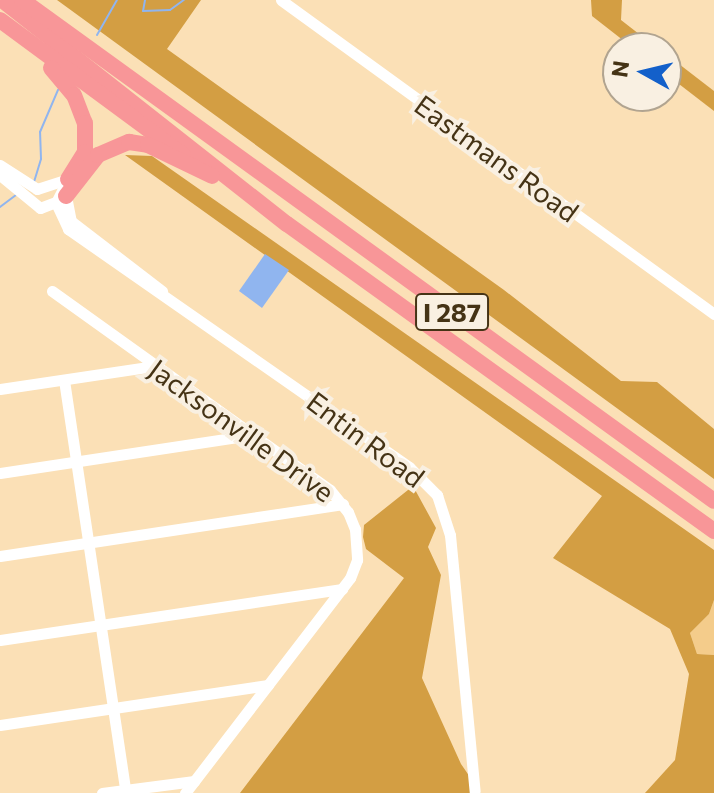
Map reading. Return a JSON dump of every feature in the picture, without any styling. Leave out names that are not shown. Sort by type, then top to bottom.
[{"type":"highway","points":[[2,0],[287,224]]},
{"type":"highway","name":"I 287","points":[[22,0],[714,501]]},
{"type":"highway","points":[[42,0],[81,45]]},
{"type":"highway","points":[[0,20],[59,75],[79,104],[87,145],[63,193]]},
{"type":"highway","name":"I 287","points":[[0,20],[259,211],[287,224],[714,531]]},
{"type":"highway","points":[[63,193],[98,155],[129,142],[148,145],[212,176]]},
{"type":"street","name":"Eastmans Road","points":[[281,0],[714,314]]},
{"type":"street","points":[[0,165],[37,189],[63,193]]},
{"type":"street","points":[[0,175],[40,208],[63,193]]},
{"type":"street","name":"Entin Road","points":[[63,193],[71,221],[166,294],[409,467],[437,495],[450,535],[475,793]]},
{"type":"street","name":"Jacksonville Drive","points":[[52,291],[343,504],[358,550],[342,589],[185,793]]},
{"type":"street","points":[[0,389],[153,366]]},
{"type":"street","points":[[64,380],[125,790]]},
{"type":"street","points":[[0,473],[252,435]]},
{"type":"street","points":[[0,556],[343,504]]},
{"type":"street","points":[[0,640],[342,589]]},
{"type":"street","points":[[0,725],[268,685]]},
{"type":"street","points":[[102,793],[194,781]]},
{"type":"shaded area","points":[[57,0],[201,0],[167,49],[504,290],[621,381],[657,382],[714,429],[714,479]]},
{"type":"shaded area","points":[[591,0],[622,0],[621,20],[636,32],[612,32],[592,16]]},
{"type":"shaded area","points":[[682,66],[714,91],[714,111],[682,86]]},
{"type":"shaded area","points":[[125,155],[152,156],[714,550],[714,600],[709,614],[690,633],[697,654],[714,655],[714,793],[645,793],[675,760],[689,674],[670,629],[553,558],[602,496]]},
{"type":"shaded area","points":[[413,486],[436,528],[428,547],[441,575],[422,678],[461,764],[481,793],[240,793],[404,578],[366,549],[364,525]]},
{"type":"shaded area","points":[[714,600],[714,655],[697,654],[690,633],[709,614]]},
{"type":"water","points":[[265,254],[289,270],[262,308],[239,291]]},
{"type":"waterway","points":[[97,35],[117,0]]},
{"type":"waterway","points":[[145,0],[143,11],[170,10],[184,0]]},
{"type":"waterway","points":[[34,182],[41,159],[40,132],[58,90]]},
{"type":"waterway","points":[[0,207],[16,195]]}]
